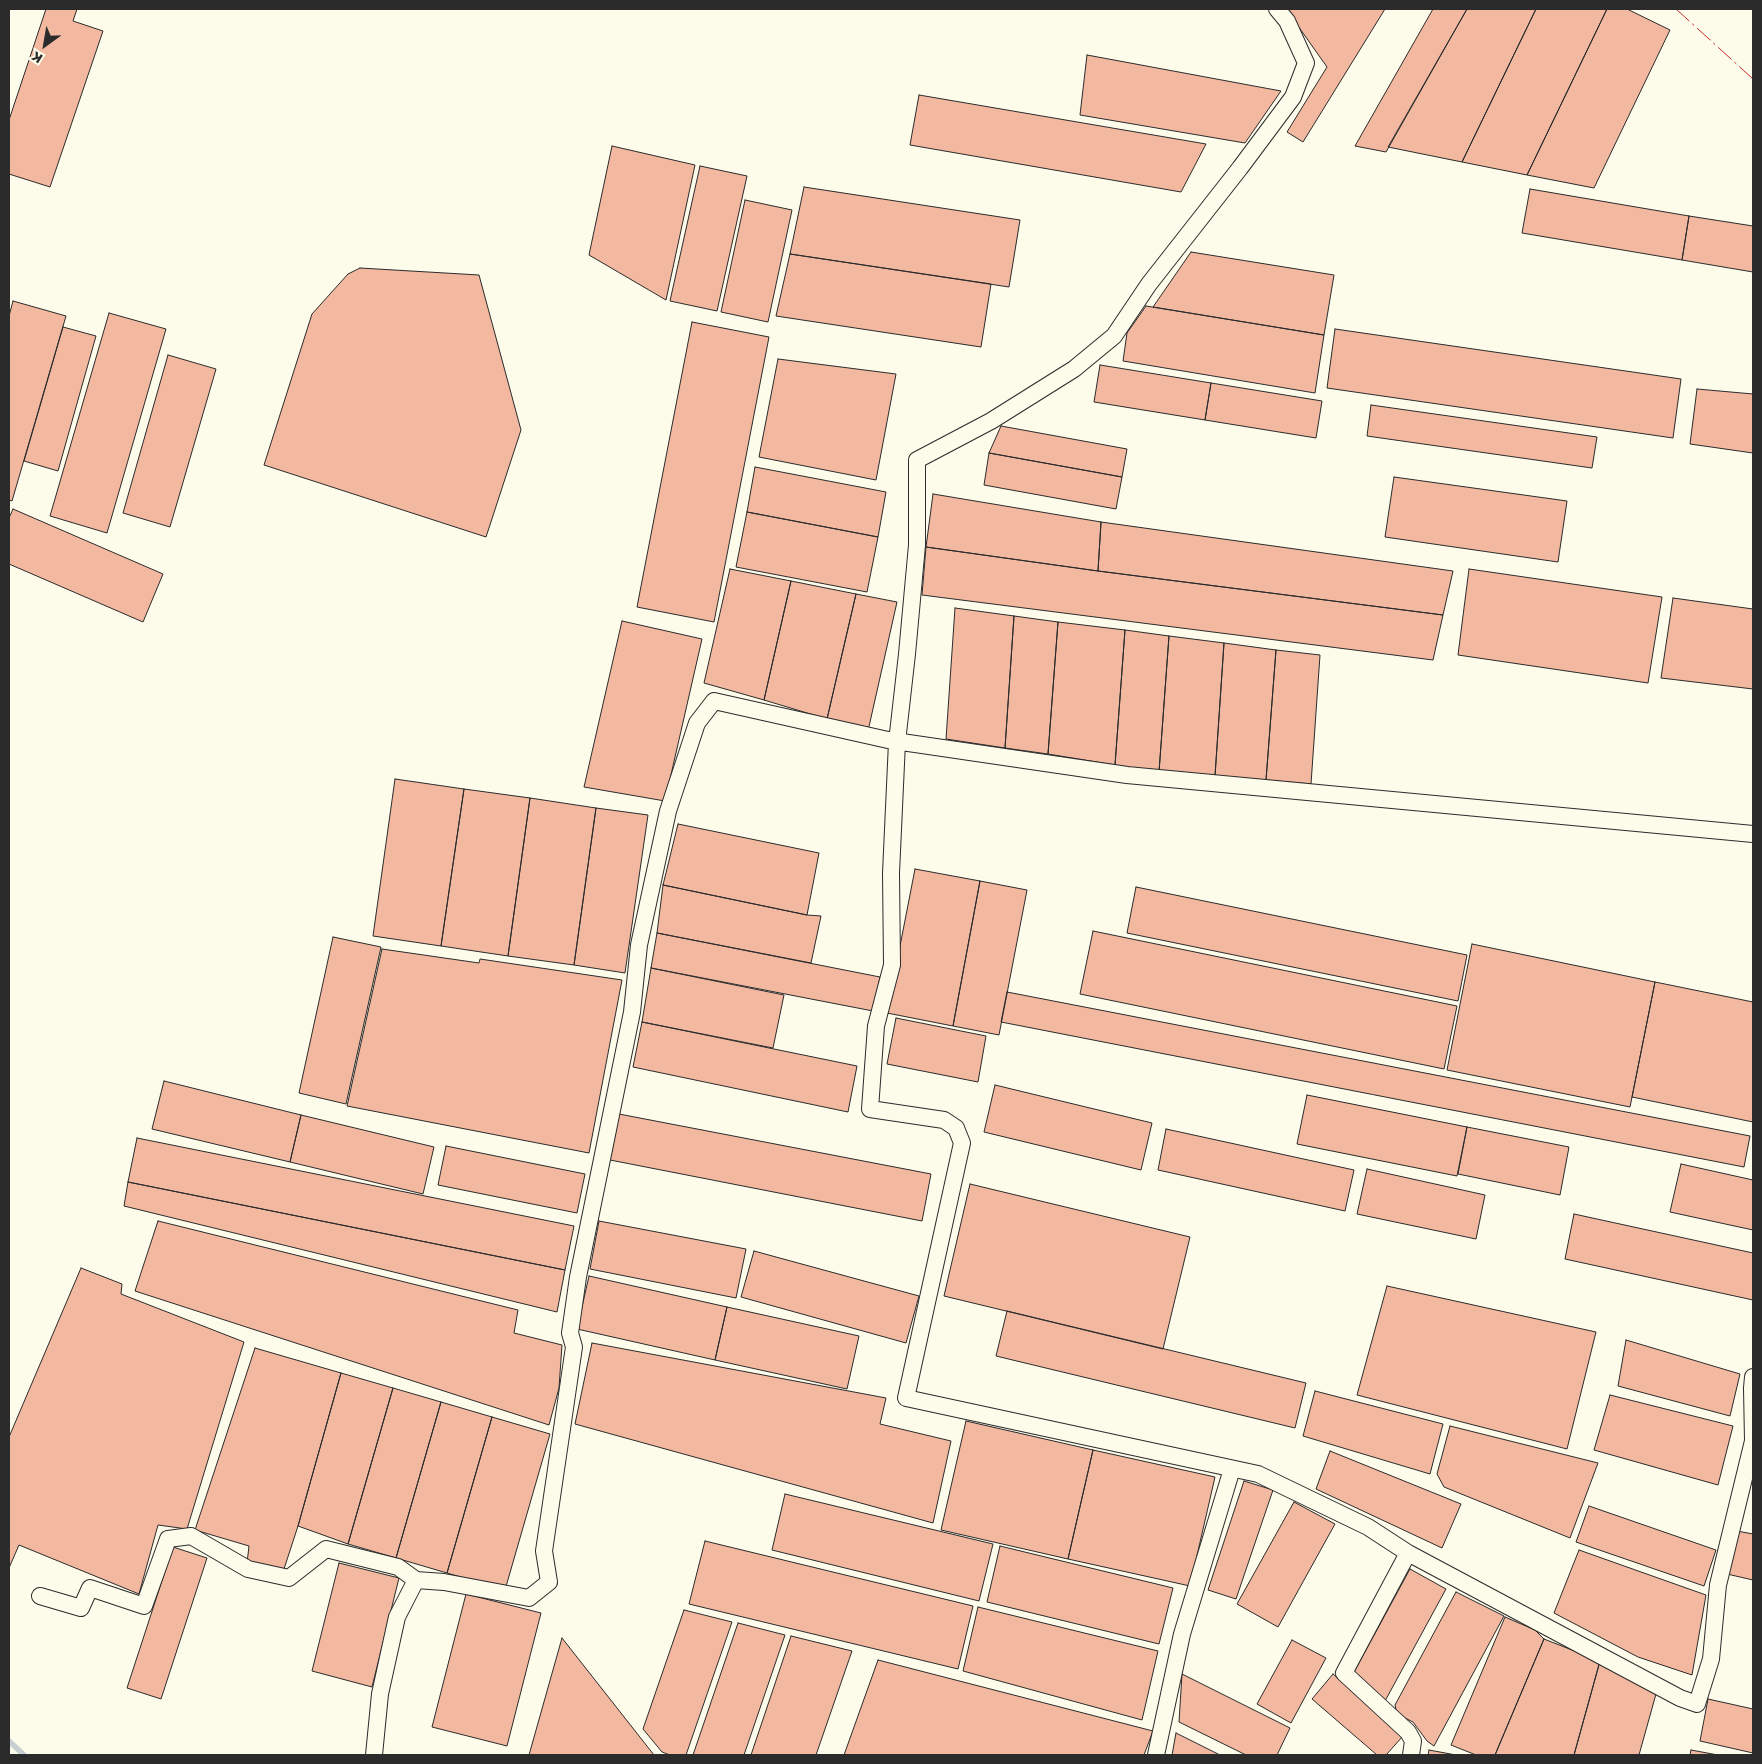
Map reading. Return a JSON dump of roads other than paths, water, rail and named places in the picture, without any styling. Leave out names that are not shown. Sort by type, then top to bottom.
[{"type":"street","points":[[1277,9],[1287,21],[1306,63],[1293,97],[1149,284],[1114,336],[1074,369],[1000,416],[917,460],[917,545],[908,654],[897,742],[891,873],[892,964],[876,1026],[870,1109],[944,1120],[956,1128],[962,1143],[906,1398],[1258,1474],[1368,1527],[1408,1553],[1680,1698],[1697,1704],[1711,1659],[1718,1585],[1753,1441],[1753,1377]]},
{"type":"street","points":[[40,1596],[81,1608],[90,1588],[144,1606],[168,1539],[191,1536],[248,1569],[289,1578],[326,1548],[398,1567],[416,1580],[444,1582],[529,1598],[548,1582],[544,1551],[574,1347],[570,1333],[578,1277],[632,1012],[639,946],[668,811],[697,723],[714,701],[897,742],[1127,775],[1753,834]]},
{"type":"street","points":[[1156,1755],[1182,1634],[1232,1469]]},
{"type":"street","points":[[1408,1553],[1344,1673],[1408,1732],[1413,1742],[1411,1755]]},
{"type":"street","points":[[374,1755],[380,1694],[397,1617],[416,1580]]},
{"type":"waterway","points":[[9,1741],[24,1755]]}]
